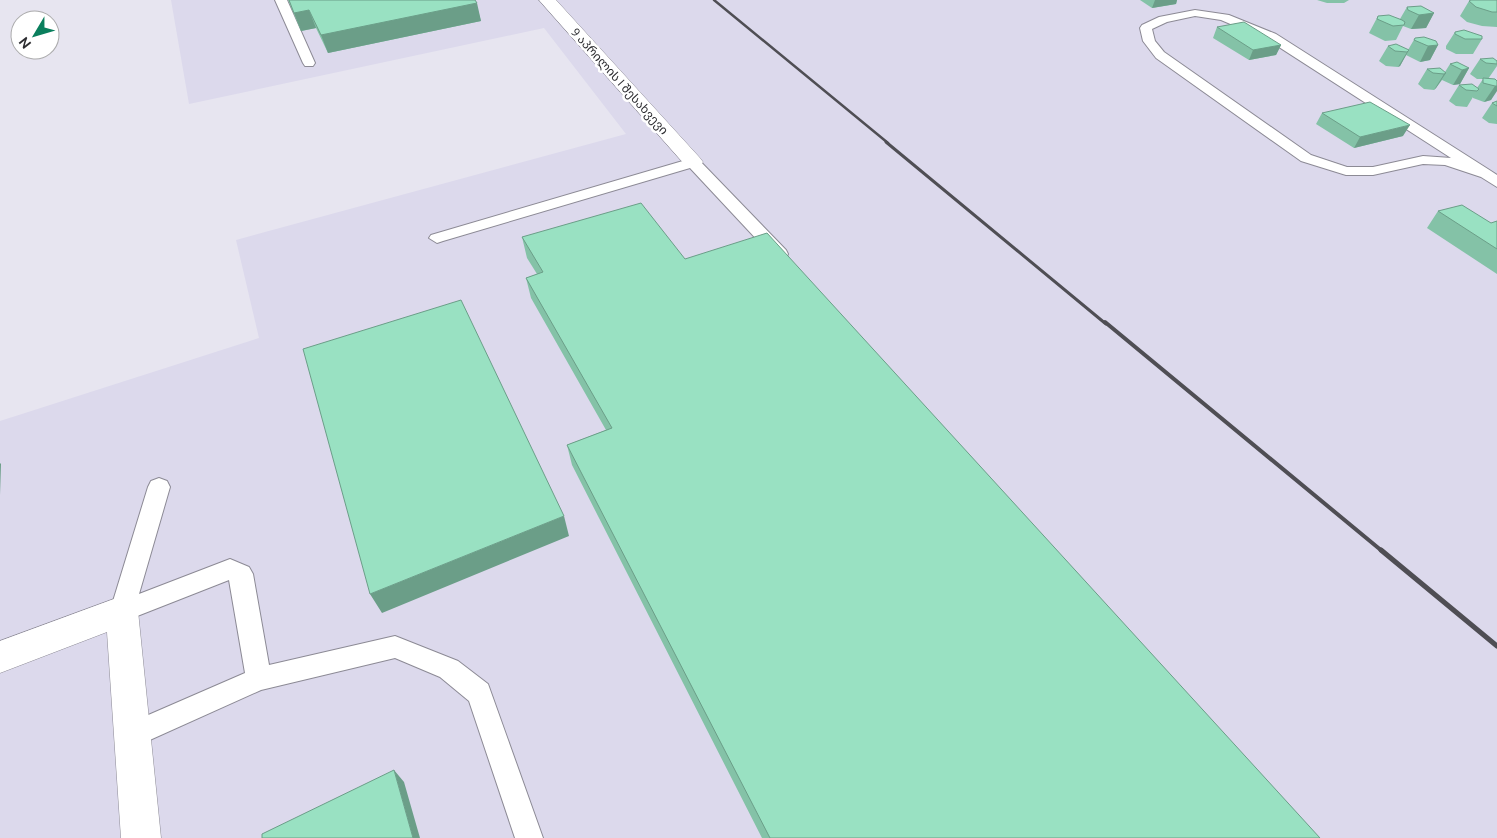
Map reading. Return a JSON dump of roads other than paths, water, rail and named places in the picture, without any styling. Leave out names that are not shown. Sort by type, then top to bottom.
[{"type":"street","name":"9 აპრილის I შესახვევი","points":[[547,0],[693,162]]},
{"type":"street","points":[[0,657],[122,611],[142,838]]},
{"type":"lane","points":[[281,0],[309,63]]},
{"type":"lane","points":[[1211,12],[1236,20],[1272,37],[1492,178],[1446,160],[1423,160],[1373,171],[1346,171],[1306,158],[1160,55],[1149,41],[1146,28],[1175,13],[1211,12]]},
{"type":"lane","points":[[437,238],[693,162],[789,264]]},
{"type":"lane","points":[[122,611],[159,487]]},
{"type":"lane","points":[[122,611],[230,569],[241,574],[259,679]]},
{"type":"lane","points":[[132,735],[259,679],[394,647],[449,669],[479,693],[529,838]]},
{"type":"railway","points":[[714,0],[888,143]]},
{"type":"railway","points":[[886,142],[1106,324]]},
{"type":"railway","points":[[1105,322],[1382,551]]},
{"type":"railway","points":[[1381,550],[1497,646]]}]
